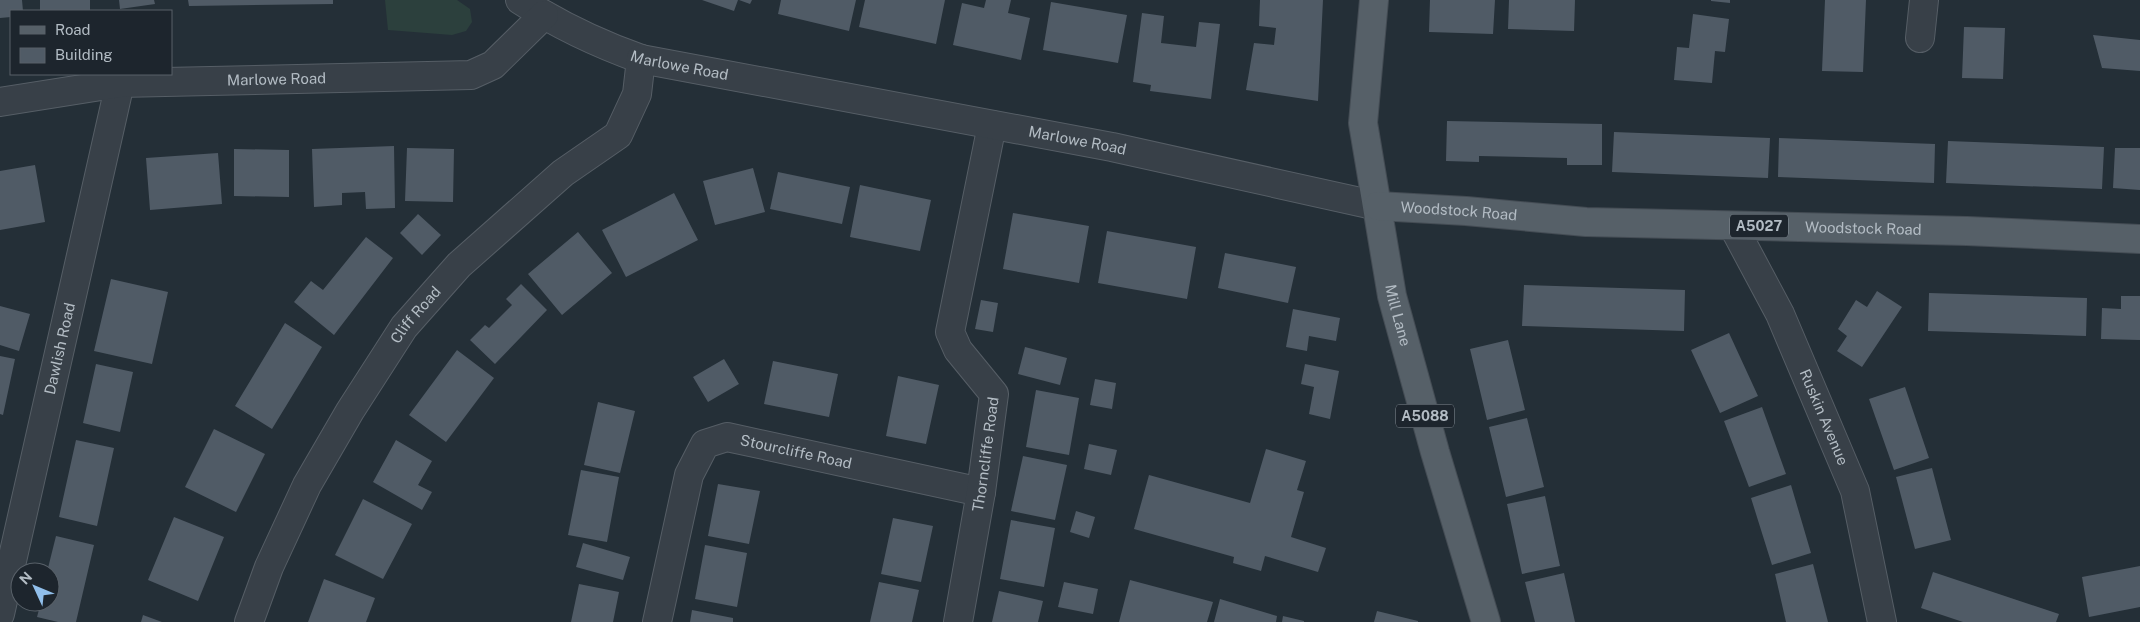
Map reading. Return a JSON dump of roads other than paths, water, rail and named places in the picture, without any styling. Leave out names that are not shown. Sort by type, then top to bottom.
[{"type":"main road","name":"Mill Lane","points":[[1374,0],[1362,123],[1378,206],[1392,296],[1435,452],[1486,622]]},
{"type":"main road","name":"Woodstock Road","points":[[1378,206],[1586,222],[1967,231],[2140,239]]},
{"type":"street","points":[[520,0],[544,16]]},
{"type":"street","points":[[1920,38],[1924,0]]},
{"type":"street","name":"Marlowe Road","points":[[0,102],[118,85],[120,83],[471,75],[493,65],[544,16],[598,44],[641,59],[1112,147],[1378,206]]},
{"type":"street","name":"Cliff Road","points":[[249,622],[268,567],[307,484],[350,411],[404,327],[459,265],[563,172],[618,135],[637,94],[641,59]]},
{"type":"street","name":"Dawlish Road","points":[[0,614],[120,83]]},
{"type":"street","name":"Thorncliffe Road","points":[[958,622],[981,492],[994,394],[958,350],[950,332],[992,125]]},
{"type":"street","name":"Ruskin Avenue","points":[[1733,226],[1780,314],[1855,491],[1882,622]]},
{"type":"street","name":"Stourcliffe Road","points":[[657,622],[689,476],[705,444],[727,437],[981,492]]}]
